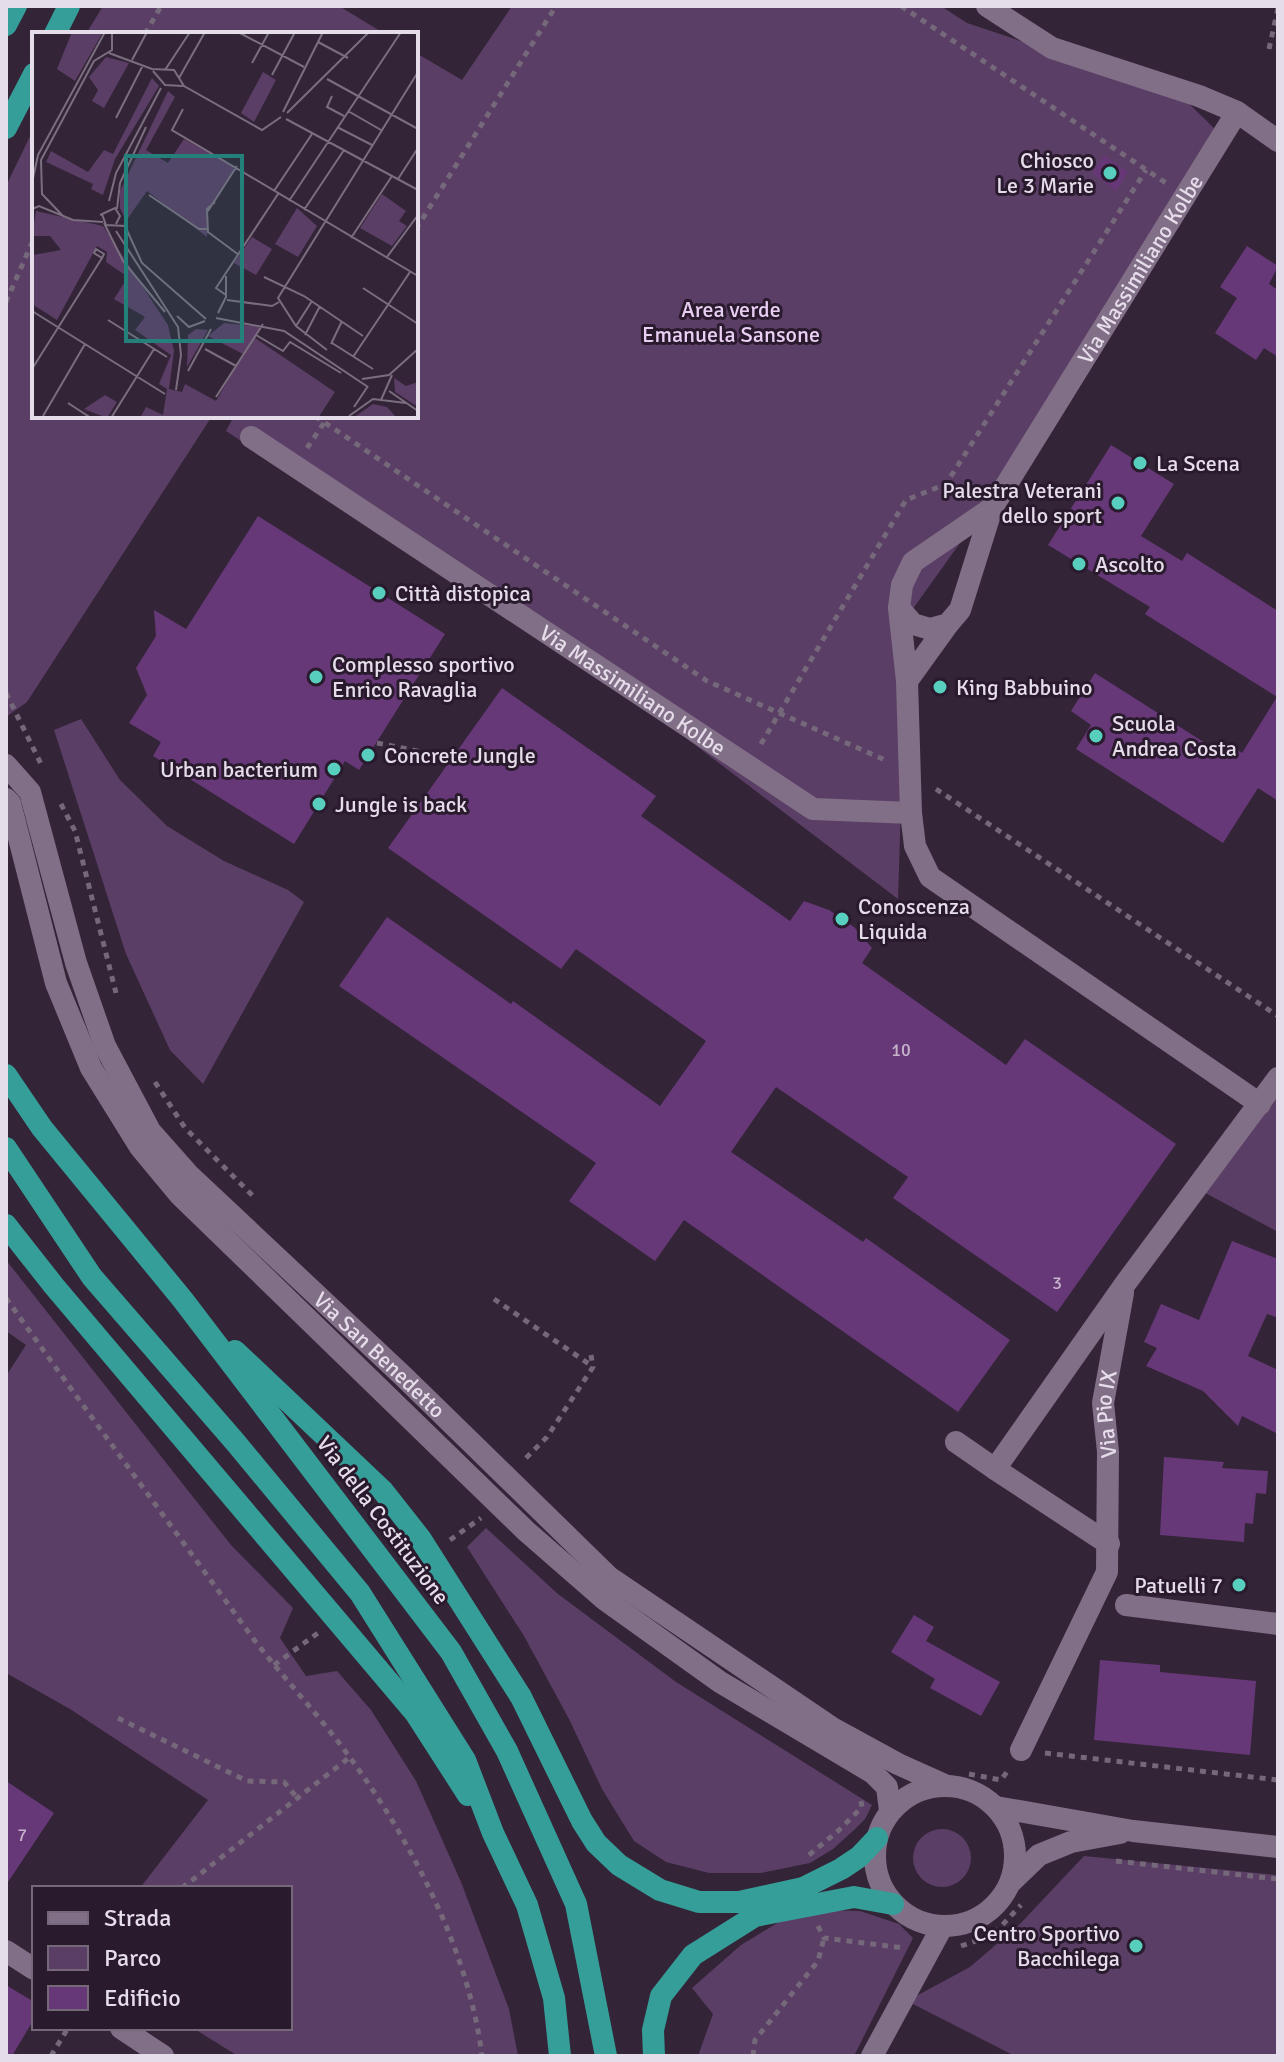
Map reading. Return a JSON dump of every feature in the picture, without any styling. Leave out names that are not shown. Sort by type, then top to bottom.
[{"type":"highway","points":[[6,25],[16,6]]},
{"type":"highway","points":[[56,32],[69,6]]},
{"type":"highway","points":[[6,128],[32,78]]},
{"type":"highway","name":"Via della Costituzione","points":[[6,1075],[42,1128],[183,1300],[451,1652],[507,1751],[576,1904],[606,2056]]},
{"type":"highway","points":[[6,1148],[92,1277],[236,1443],[360,1593],[465,1760],[493,1833],[527,1905],[554,1998],[560,2056]]},
{"type":"highway","points":[[6,1225],[54,1286],[416,1714],[493,1833]]},
{"type":"highway","points":[[183,1300],[383,1491],[420,1538],[521,1697],[582,1821],[596,1843],[619,1865],[660,1890],[699,1902],[739,1902],[803,1888],[859,1857],[877,1838]]},
{"type":"highway","points":[[654,2056],[653,2030],[661,1996],[693,1955],[705,1947],[755,1916],[854,1897],[893,1904]]},
{"type":"street","points":[[987,6],[1052,48],[1199,96],[1237,112],[1278,141]]},
{"type":"street","name":"Via Massimiliano Kolbe","points":[[907,681],[960,610],[992,508],[1237,112]]},
{"type":"street","name":"Via Massimiliano Kolbe","points":[[251,437],[813,809],[911,813]]},
{"type":"street","name":"Via Massimiliano Kolbe","points":[[992,508],[913,562],[902,585],[899,608],[907,681],[915,846],[930,877],[1260,1104]]},
{"type":"street","points":[[899,608],[913,624],[930,629],[948,624]]},
{"type":"street","name":"Via San Benedetto","points":[[6,765],[30,792],[76,963],[105,1046],[150,1131],[189,1175],[403,1376],[609,1577],[834,1729],[898,1764],[956,1779],[996,1807],[1133,1831],[1278,1847]]},
{"type":"street","name":"Via San Benedetto","points":[[6,799],[10,803],[56,983],[91,1068],[140,1147],[179,1194],[526,1531],[604,1599],[720,1682],[873,1773],[887,1787],[890,1811]]},
{"type":"street","name":"Via Pio IX","points":[[995,1469],[1125,1284],[1278,1078]]},
{"type":"street","name":"Via Pio IX","points":[[1021,1750],[1107,1572],[1108,1452],[1103,1403],[1125,1284]]},
{"type":"street","points":[[956,1442],[1109,1544]]},
{"type":"street","points":[[1126,1605],[1278,1624]]},
{"type":"street","points":[[872,2056],[942,1927],[924,1924],[907,1916],[893,1904],[876,1873],[874,1855],[877,1838],[890,1811],[907,1797],[956,1779]]},
{"type":"street","points":[[996,1807],[1008,1823],[1015,1842],[1016,1862],[1011,1882]]},
{"type":"street","name":"Via San Benedetto","points":[[942,1927],[964,1925],[984,1916],[1000,1901],[1011,1882],[1039,1855],[1071,1842],[1133,1831]]},
{"type":"street","points":[[6,1951],[32,1968]]},
{"type":"street","points":[[124,2030],[163,2056]]},
{"type":"path","points":[[146,32],[161,6]]},
{"type":"path","points":[[418,226],[556,6]]},
{"type":"path","points":[[901,6],[1169,186]]},
{"type":"path","points":[[1269,49],[1278,8]]},
{"type":"path","points":[[756,752],[906,500],[946,484],[1146,170]]},
{"type":"path","points":[[6,302],[32,243]]},
{"type":"path","points":[[318,418],[707,681],[910,772],[1278,1016]]},
{"type":"path","points":[[6,693],[47,776]]},
{"type":"path","points":[[377,743],[453,758]]},
{"type":"path","points":[[61,803],[75,831],[117,997]]},
{"type":"path","points":[[153,1079],[185,1128],[256,1200]]},
{"type":"path","points":[[6,1298],[274,1665],[350,1757],[395,1824],[449,1929],[480,2035],[482,2056]]},
{"type":"path","points":[[494,1299],[593,1367]]},
{"type":"path","points":[[534,1467],[526,1458],[547,1437],[593,1367],[591,1355]]},
{"type":"path","points":[[464,1530],[482,1517]]},
{"type":"path","points":[[274,1665],[290,1653]]},
{"type":"path","points":[[118,1718],[247,1781],[284,1782],[298,1799]]},
{"type":"path","points":[[956,1779],[1001,1780],[1021,1750],[1278,1780]]},
{"type":"path","points":[[185,1886],[350,1757]]},
{"type":"path","points":[[753,2056],[755,2040],[818,1961],[824,1938]]},
{"type":"path","points":[[51,2056],[67,2030]]},
{"type":"green space","points":[[103,6],[339,6],[382,32],[87,32]]},
{"type":"green space","name":"Area verde Emanuela Sansone","points":[[512,6],[941,6],[967,23],[1179,94],[1218,132],[1069,391],[907,617],[898,899],[657,716],[226,431],[233,418],[418,418],[418,54],[462,80]]},
{"type":"green space","points":[[32,132],[32,418],[211,418],[27,702],[6,717],[6,186]]},
{"type":"green space","points":[[81,719],[120,780],[167,826],[224,861],[288,890],[304,902],[203,1084],[170,1050],[126,954],[54,730]]},
{"type":"green space","points":[[1278,1077],[1278,1232],[1198,1189]]},
{"type":"green space","points":[[6,1260],[231,1545],[293,1608],[280,1638],[306,1676],[337,1671],[371,1710],[416,1781],[461,1882],[509,2009],[518,2056],[238,2056],[196,2030],[292,2030],[292,1886],[142,1886],[208,1800],[70,1709],[6,1673],[6,1376],[26,1345],[6,1331]]},
{"type":"green space","points":[[486,1528],[558,1594],[676,1682],[872,1805],[865,1819],[833,1849],[810,1863],[761,1873],[709,1873],[666,1862],[634,1841],[602,1789],[524,1636],[467,1547]]},
{"type":"green space","points":[[942,1829],[963,1837],[971,1858],[963,1879],[942,1887],[921,1879],[913,1858],[921,1837]]},
{"type":"green space","name":"Centro Sportivo Bacchilega","points":[[1084,1856],[1278,1875],[1278,2056],[1015,2056],[907,2001],[970,1967],[1019,1925]]},
{"type":"green space","points":[[823,1910],[860,1911],[899,1924],[913,1938],[854,2056],[698,2056],[713,2014],[692,1988],[741,1945],[779,1922]]},
{"type":"building","name":"Chiosco Le 3 Marie","points":[[1104,155],[1128,172],[1116,191],[1092,173]]},
{"type":"building","points":[[1247,246],[1278,266],[1269,284],[1278,290],[1278,357],[1264,348],[1256,360],[1215,333],[1237,298],[1220,287]]},
{"type":"building","points":[[1111,445],[1174,484],[1141,536],[1182,561],[1187,553],[1278,611],[1278,801],[1258,788],[1223,843],[1076,749],[1091,725],[1071,711],[1095,673],[1224,755],[1230,745],[1242,753],[1277,697],[1145,614],[1150,607],[1048,545]]},
{"type":"building","name":"Complesso sportivo Enrico Ravaglia","points":[[258,516],[445,634],[359,770],[345,761],[294,844],[153,756],[161,742],[129,723],[147,695],[136,668],[156,636],[154,610],[186,629]]},
{"type":"building","points":[[502,688],[656,796],[641,816],[790,921],[804,901],[829,910],[854,927],[872,948],[862,963],[1006,1065],[1025,1039],[1176,1144],[1057,1312],[893,1198],[908,1177],[776,1087],[731,1152],[863,1242],[866,1238],[1010,1340],[958,1412],[684,1220],[655,1261],[569,1201],[596,1163],[339,986],[387,917],[511,1004],[513,1001],[660,1106],[706,1041],[576,949],[561,969],[388,848]]},
{"type":"building","points":[[1232,1241],[1278,1259],[1278,1318],[1267,1314],[1248,1356],[1278,1370],[1278,1434],[1242,1416],[1238,1426],[1203,1391],[1146,1366],[1157,1348],[1144,1342],[1161,1304],[1199,1320]]},
{"type":"building","points":[[1164,1457],[1224,1462],[1222,1468],[1268,1471],[1266,1494],[1256,1493],[1253,1524],[1245,1523],[1244,1542],[1160,1535]]},
{"type":"building","points":[[914,1615],[934,1627],[926,1641],[1000,1682],[981,1716],[930,1688],[935,1679],[891,1652]]},
{"type":"building","points":[[1100,1660],[1160,1665],[1160,1672],[1256,1681],[1250,1755],[1094,1740]]},
{"type":"building","points":[[6,1781],[54,1813],[6,1885]]},
{"type":"building","points":[[6,1985],[32,2001],[32,2022],[12,2056],[6,2056]]},
{"type":"place","name":"Chiosco Le 3 Marie","points":[[1110,173]]},
{"type":"place","name":"La Scena","points":[[1140,463]]},
{"type":"place","name":"Palestra Veterani dello sport","points":[[1118,503]]},
{"type":"place","name":"Ascolto","points":[[1079,564]]},
{"type":"place","name":"Città distopica","points":[[379,593]]},
{"type":"place","name":"Complesso sportivo Enrico Ravaglia","points":[[316,677]]},
{"type":"place","name":"King Babbuino","points":[[940,687]]},
{"type":"place","name":"Scuola Andrea Costa","points":[[1096,736]]},
{"type":"place","name":"Concrete Jungle","points":[[368,755]]},
{"type":"place","name":"Urban bacterium","points":[[334,769]]},
{"type":"place","name":"Jungle is back","points":[[319,804]]},
{"type":"place","name":"Conoscenza Liquida","points":[[842,919]]},
{"type":"place","name":"Patuelli 7","points":[[1239,1585]]},
{"type":"place","name":"Centro Sportivo Bacchilega","points":[[1136,1946]]}]
